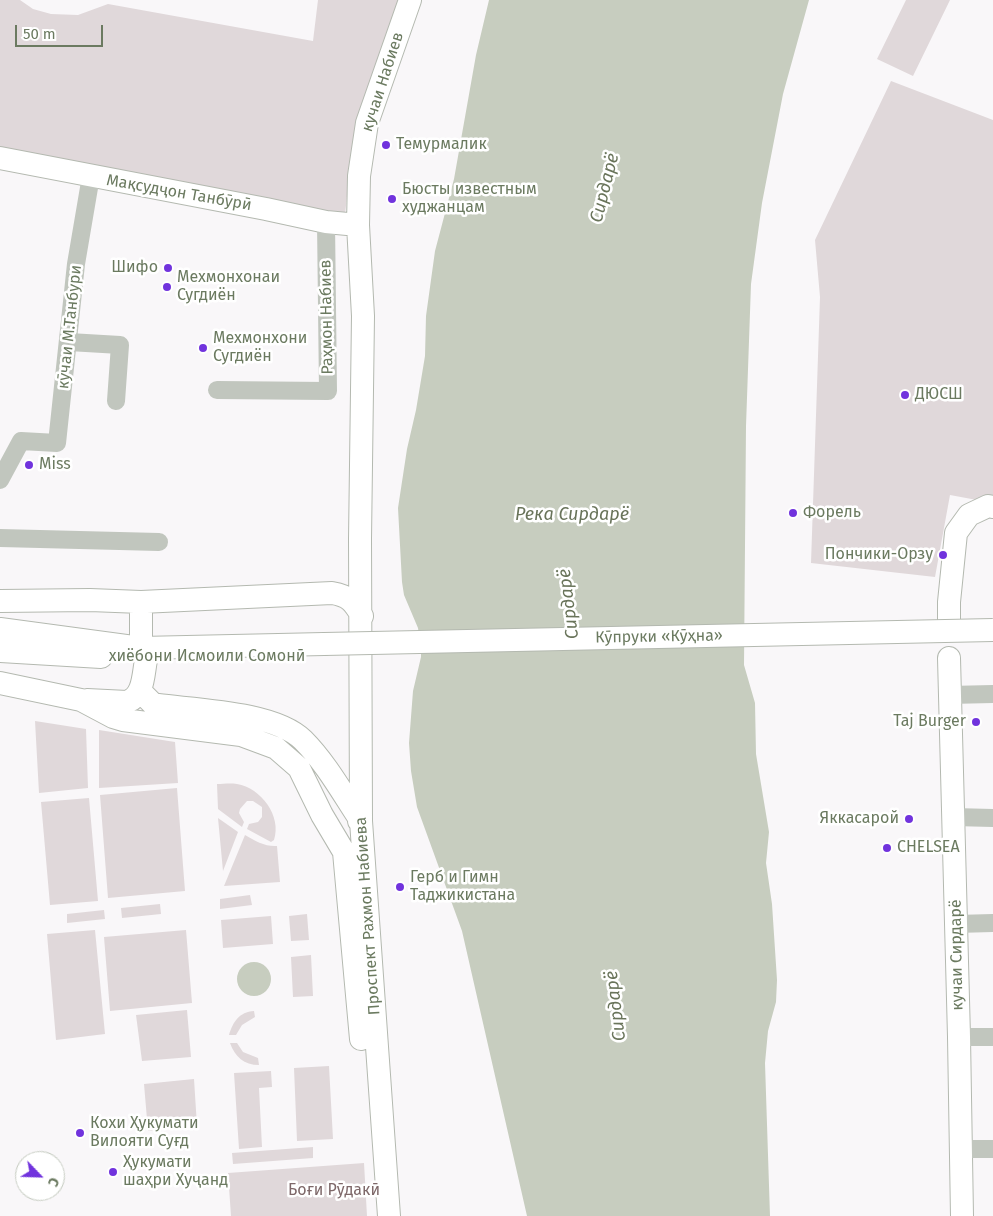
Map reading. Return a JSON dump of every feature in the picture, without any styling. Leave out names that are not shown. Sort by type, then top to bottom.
[{"type":"main road","name":"кучаи Набиев","points":[[360,539],[363,316],[358,226],[358,176],[367,123],[410,0]]},
{"type":"main road","name":"Мақсудҷон Танбӯрӣ","points":[[0,158],[326,222],[358,226]]},
{"type":"main road","points":[[949,620],[956,533],[969,515],[988,506],[993,507]]},
{"type":"main road","points":[[332,593],[345,577],[356,555],[360,539]]},
{"type":"main road","name":"Проспект Рахмон Набиева","points":[[360,539],[362,616],[361,821],[390,1216]]},
{"type":"main road","points":[[0,601],[90,600],[140,602],[332,593],[345,595],[354,603],[362,616]]},
{"type":"main road","points":[[0,683],[81,700],[126,702],[131,700],[140,691],[143,654],[140,602]]},
{"type":"main road","points":[[0,629],[143,654],[325,650]]},
{"type":"main road","name":"Кӯпруки «Кӯҳна»","points":[[325,650],[993,630]]},
{"type":"main road","name":"Кӯпруки «Кӯҳна»","points":[[325,650],[993,641]]},
{"type":"main road","name":"хиёбони Исмоили Сомонӣ","points":[[0,651],[143,654]]},
{"type":"main road","name":"кучаи Сирдарё","points":[[949,658],[962,1216]]},
{"type":"main road","points":[[140,691],[153,704],[253,717],[278,724],[302,738],[326,768],[361,821],[329,825]]},
{"type":"main road","points":[[81,700],[113,717],[123,720],[241,735],[276,748],[299,768],[322,815],[344,852],[368,1105],[375,1216]]},
{"type":"street","name":"кӯчаи М.Танбури","points":[[0,480],[22,441],[57,443],[76,264],[91,176]]},
{"type":"street","name":"Раҳмон Набиев","points":[[216,390],[328,392],[326,222]]},
{"type":"street","points":[[69,342],[120,345],[116,401]]},
{"type":"street","points":[[0,538],[159,542]]},
{"type":"street","points":[[949,695],[993,694]]},
{"type":"street","points":[[953,817],[993,818]]},
{"type":"street","points":[[956,924],[993,923]]},
{"type":"street","points":[[959,1037],[993,1037]]},
{"type":"street","points":[[960,1149],[993,1148]]},
{"type":"green space","points":[[0,0],[20,0],[33,9],[51,14],[78,15],[108,4],[313,41],[318,0],[400,0],[351,157],[345,215],[0,150]]},
{"type":"green space","points":[[906,0],[950,0],[913,76],[877,59]]},
{"type":"green space","name":"ДЮСШ","points":[[891,81],[993,120],[993,503],[950,495],[935,577],[811,563],[820,297],[815,240]]},
{"type":"green space","points":[[35,721],[86,729],[88,788],[39,793]]},
{"type":"green space","points":[[99,730],[175,742],[178,783],[99,788]]},
{"type":"green space","points":[[217,784],[234,784],[246,787],[261,797],[268,804],[275,822],[274,840],[271,842],[247,829],[249,824],[258,822],[262,817],[262,807],[253,801],[247,801],[240,809],[239,813],[244,822],[242,827],[218,809]]},
{"type":"green space","points":[[177,788],[185,891],[108,898],[100,795]]},
{"type":"green space","points":[[89,798],[98,901],[50,905],[41,802]]},
{"type":"green space","points":[[218,818],[238,832],[223,871]]},
{"type":"green space","points":[[245,835],[265,845],[277,846],[280,882],[224,886]]},
{"type":"green space","points":[[250,895],[252,905],[220,909],[220,899]]},
{"type":"green space","points":[[160,904],[161,914],[122,918],[121,908]]},
{"type":"green space","points":[[104,910],[105,919],[67,923],[67,914]]},
{"type":"green space","points":[[307,914],[309,940],[291,941],[289,916]]},
{"type":"green space","points":[[271,916],[273,944],[223,948],[221,920]]},
{"type":"green space","points":[[95,930],[105,1034],[56,1040],[47,934]]},
{"type":"green space","points":[[186,930],[192,1003],[110,1011],[104,937]]},
{"type":"green space","points":[[311,955],[313,996],[293,997],[291,957]]},
{"type":"green space","points":[[187,1010],[191,1057],[142,1061],[136,1015]]},
{"type":"green space","points":[[254,1011],[255,1017],[242,1025],[236,1035],[229,1035],[237,1019],[244,1013]]},
{"type":"green space","points":[[230,1043],[237,1043],[243,1052],[258,1058],[259,1065],[249,1064],[237,1056]]},
{"type":"green space","points":[[329,1066],[333,1139],[297,1141],[294,1068]]},
{"type":"green space","points":[[271,1071],[272,1087],[259,1088],[262,1147],[239,1149],[234,1073]]},
{"type":"green space","points":[[194,1079],[197,1126],[148,1131],[144,1084]]},
{"type":"green space","points":[[313,1147],[313,1158],[233,1164],[232,1153]]},
{"type":"green space","name":"Боғи Рӯдакӣ","points":[[364,1163],[367,1216],[231,1216],[228,1173]]},
{"type":"water","name":"Река Сирдарё","points":[[489,0],[809,0],[783,94],[762,203],[751,284],[746,426],[744,665],[755,703],[756,754],[769,832],[766,863],[772,904],[777,980],[776,1002],[768,1031],[765,1063],[770,1216],[527,1216],[462,931],[417,807],[409,743],[413,691],[421,657],[421,648],[418,628],[404,595],[398,508],[425,356],[426,316],[435,251],[454,179],[476,55]]},
{"type":"water","points":[[254,962],[261,963],[266,967],[270,972],[270,986],[266,991],[261,995],[254,996],[247,995],[242,991],[238,986],[237,979],[238,972],[242,967],[247,963]]},
{"type":"place","name":"Темурмалик","points":[[386,145]]},
{"type":"place","name":"Бюсты известным худжанцам","points":[[392,199]]},
{"type":"place","name":"Шифо","points":[[168,268]]},
{"type":"place","name":"Мехмонхонаи Сугдиён","points":[[167,287]]},
{"type":"place","name":"Мехмонхони Сугдиён","points":[[203,348]]},
{"type":"place","name":"ДЮСШ","points":[[905,395]]},
{"type":"place","name":"Miss","points":[[29,465]]},
{"type":"place","name":"Форель","points":[[793,513]]},
{"type":"place","name":"Пончики-Орзу","points":[[943,555]]},
{"type":"place","name":"Taj Burger","points":[[976,722]]},
{"type":"place","name":"Яккасарой","points":[[909,819]]},
{"type":"place","name":"CHELSEA","points":[[887,848]]},
{"type":"place","name":"Герб и Гимн Таджикистана","points":[[400,887]]},
{"type":"place","name":"Кохи Ҳукумати Вилояти Суғд","points":[[80,1133]]},
{"type":"place","name":"Ҳукумати шаҳри Хуҷанд","points":[[113,1172]]},
{"type":"water label","name":"Сирдарё","points":[[605,188]]},
{"type":"water label","name":"Сирдарё","points":[[569,604]]},
{"type":"water label","name":"Сирдарё","points":[[616,1006]]}]
